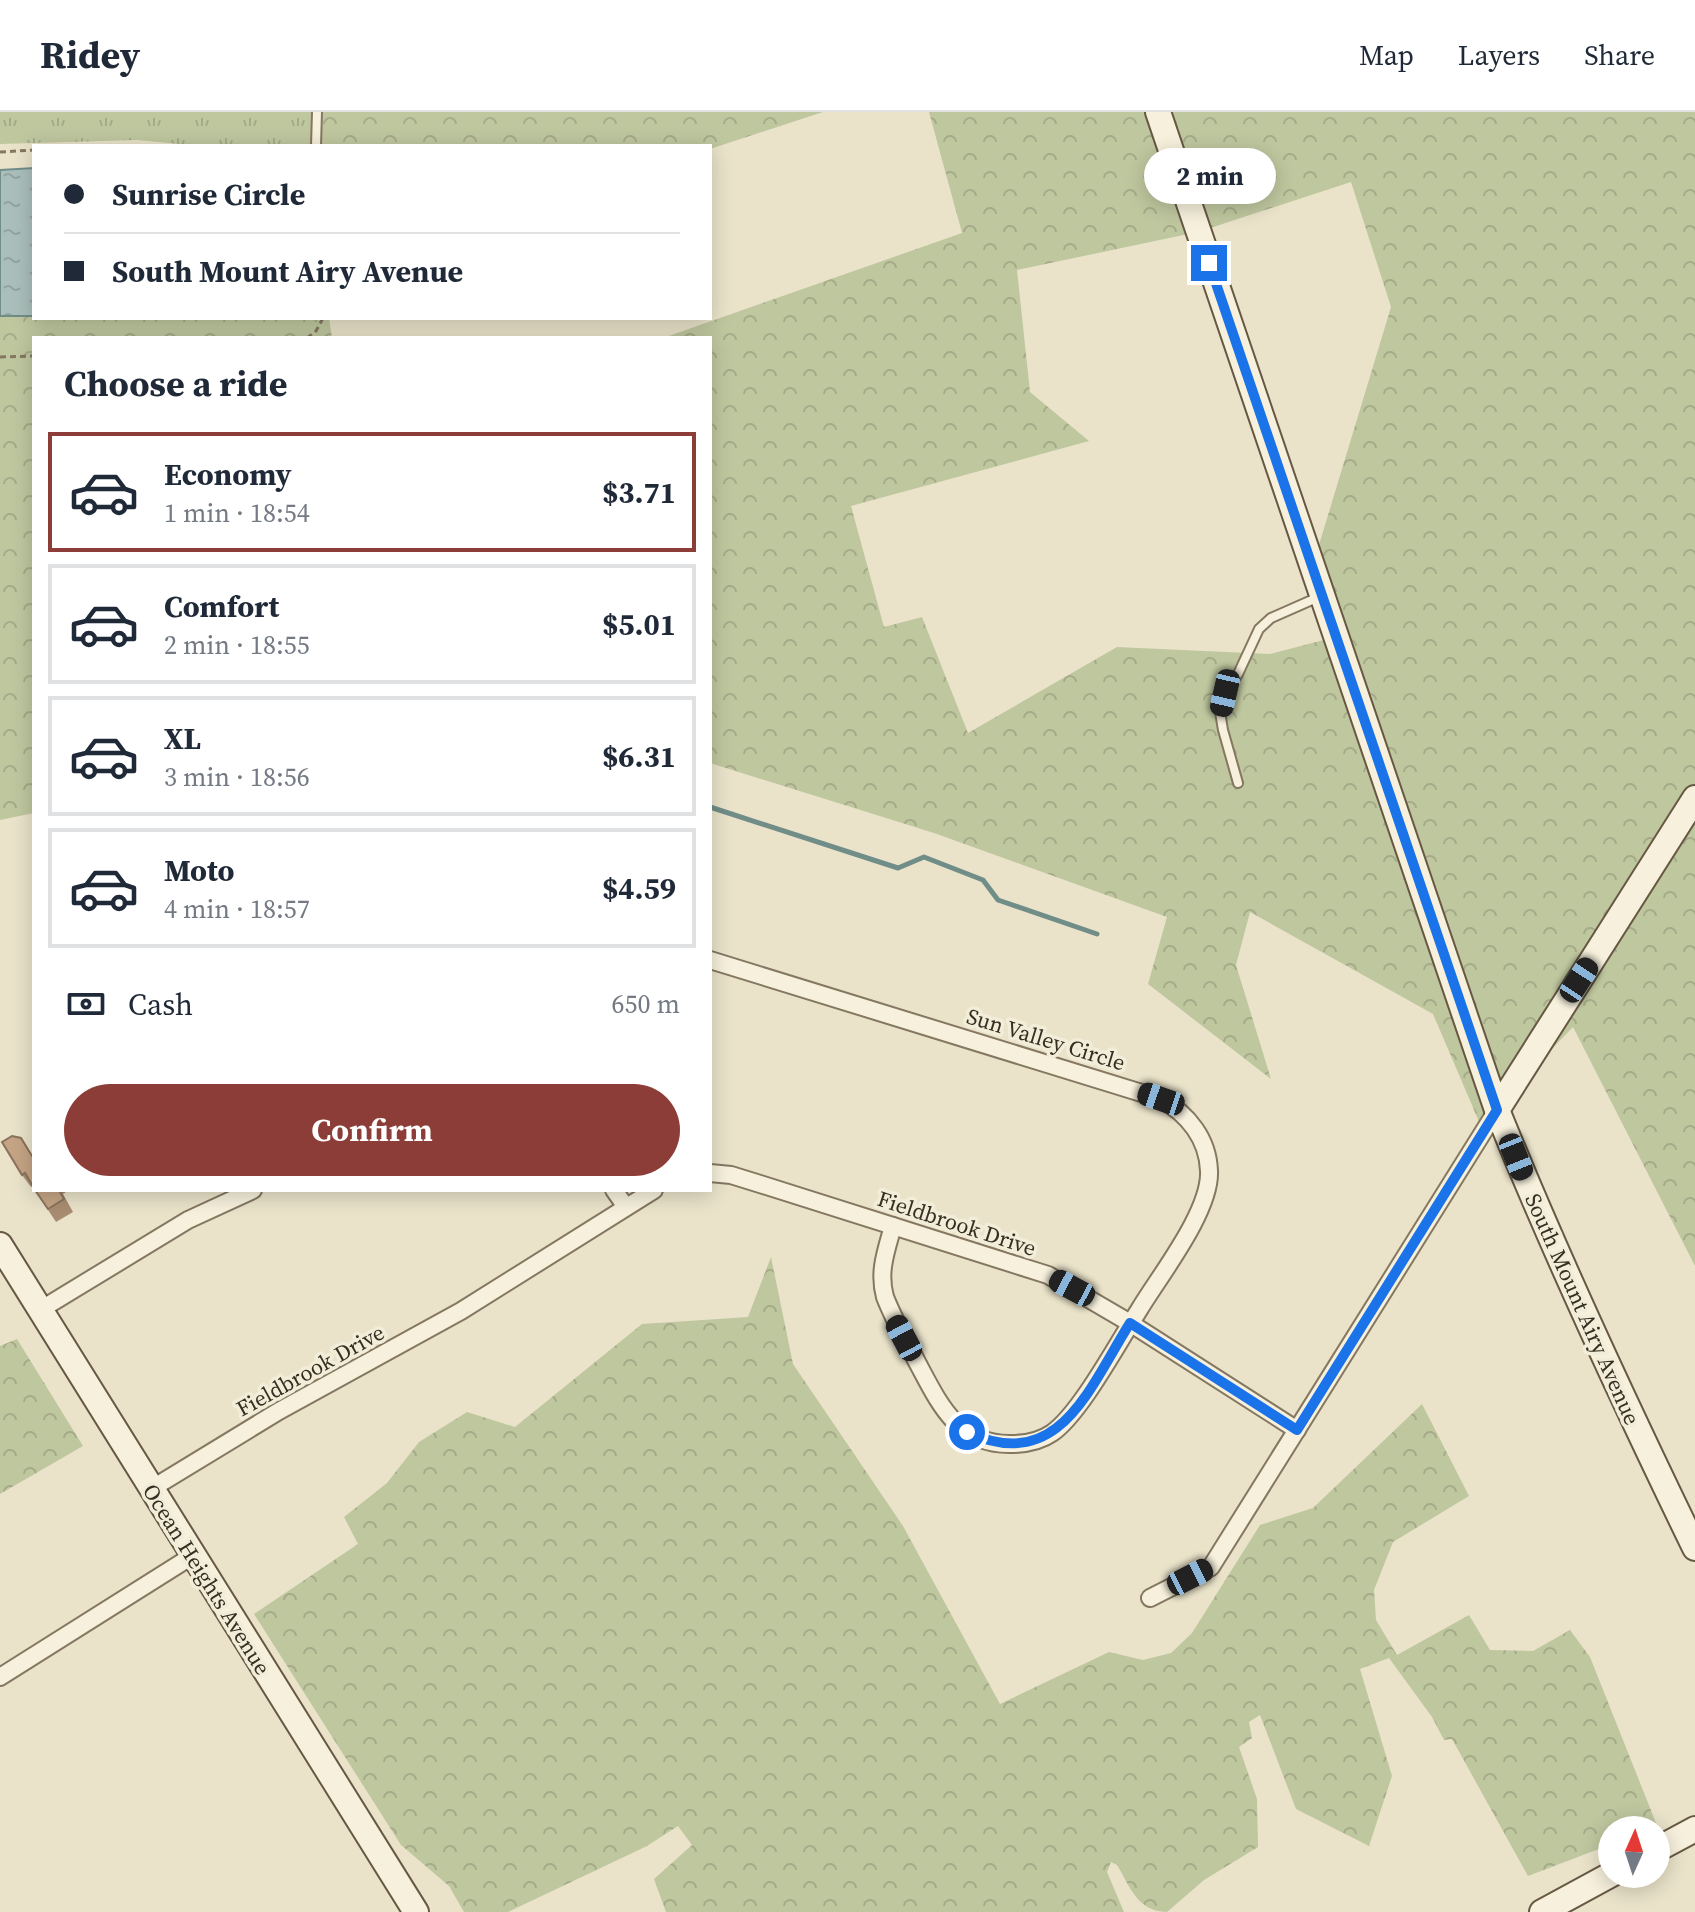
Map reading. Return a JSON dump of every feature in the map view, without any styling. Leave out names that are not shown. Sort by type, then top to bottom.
[{"type":"street","name":"South Mount Airy Avenue","points":[[1158,112],[1497,1110],[1609,1370],[1695,1548]]},
{"type":"street","points":[[1150,1598],[1211,1567],[1695,798]]},
{"type":"street","name":"Sun Valley Circle","points":[[712,961],[1161,1099],[1180,1109],[1201,1139],[1209,1171],[1208,1189],[1192,1226],[1080,1401],[1053,1433],[1036,1442],[999,1444],[982,1439],[967,1432],[941,1408],[885,1297],[881,1282],[881,1267],[893,1226]]},
{"type":"street","name":"Fieldbrook Drive","points":[[712,1173],[731,1175],[1048,1275],[1130,1323],[1297,1430]]},
{"type":"street","points":[[40,1310],[188,1220],[248,1192]]},
{"type":"street","points":[[615,1192],[626,1207]]},
{"type":"street","name":"Fieldbrook Drive","points":[[151,1489],[279,1411],[461,1311],[651,1192]]},
{"type":"street","name":"Ocean Heights Avenue","points":[[0,1245],[416,1912]]},
{"type":"street","points":[[0,1677],[192,1556]]},
{"type":"street","points":[[1670,1842],[1695,1829]]},
{"type":"street","points":[[1542,1912],[1598,1882]]},
{"type":"lane","points":[[316,144],[317,112]]},
{"type":"lane","points":[[1238,783],[1220,712],[1225,693],[1238,674],[1259,629],[1271,618],[1322,596]]},
{"type":"path","points":[[0,152],[32,150]]},
{"type":"path","points":[[310,336],[322,320]]},
{"type":"path","points":[[0,357],[32,356]]},
{"type":"green space","points":[[0,112],[337,112],[338,144],[179,144],[137,140],[0,144]]},
{"type":"green space","points":[[318,112],[823,112],[712,148],[712,144],[318,144]]},
{"type":"green space","points":[[929,112],[1695,112],[1695,1266],[1573,1027],[1480,1124],[1433,1014],[1250,912],[1236,965],[1271,1079],[1148,984],[1167,917],[934,833],[712,764],[712,336],[669,336],[962,233]],"holes":[[[1351,182],[1391,307],[1312,568],[1339,636],[1270,654],[1117,647],[968,733],[922,617],[884,627],[851,506],[1089,441],[1030,392],[1017,270],[1198,232]]]},
{"type":"green space","points":[[0,316],[32,316],[32,320],[329,320],[332,336],[32,336],[32,813],[0,820]]},
{"type":"green space","points":[[771,1257],[793,1364],[903,1526],[1000,1704],[1109,1652],[1143,1660],[1171,1653],[1192,1633],[1260,1525],[1313,1508],[1422,1404],[1469,1496],[1393,1542],[1374,1590],[1376,1620],[1397,1655],[1469,1615],[1490,1650],[1533,1651],[1570,1630],[1590,1657],[1653,1816],[1598,1816],[1598,1849],[1528,1876],[1452,1739],[1444,1740],[1432,1717],[1389,1658],[1360,1669],[1392,1776],[1369,1846],[1296,1809],[1260,1715],[1249,1722],[1252,1738],[1239,1747],[1257,1799],[1258,1847],[1204,1880],[1167,1912],[1157,1911],[1142,1903],[1117,1865],[1111,1862],[1107,1872],[1124,1912],[666,1912],[654,1879],[692,1845],[678,1826],[647,1846],[508,1912],[464,1912],[449,1886],[401,1845],[254,1614],[358,1544],[344,1517],[387,1483],[419,1442],[467,1412],[515,1427],[642,1324],[748,1317]]},
{"type":"green space","points":[[17,1339],[83,1446],[0,1494],[0,1346]]},
{"type":"water","points":[[32,168],[32,316],[0,316],[0,170]]},
{"type":"building","points":[[12,1136],[21,1138],[32,1156],[32,1185],[25,1173],[22,1175],[2,1142]]},
{"type":"building","points":[[36,1192],[60,1192],[64,1199],[48,1209]]},
{"type":"waterway","points":[[712,808],[898,868],[924,857],[983,880],[998,900],[1097,934]]},
{"type":"route","points":[[967,1432],[999,1444],[1036,1442],[1053,1433],[1080,1401],[1130,1323],[1297,1430],[1497,1110],[1209,263]]}]
